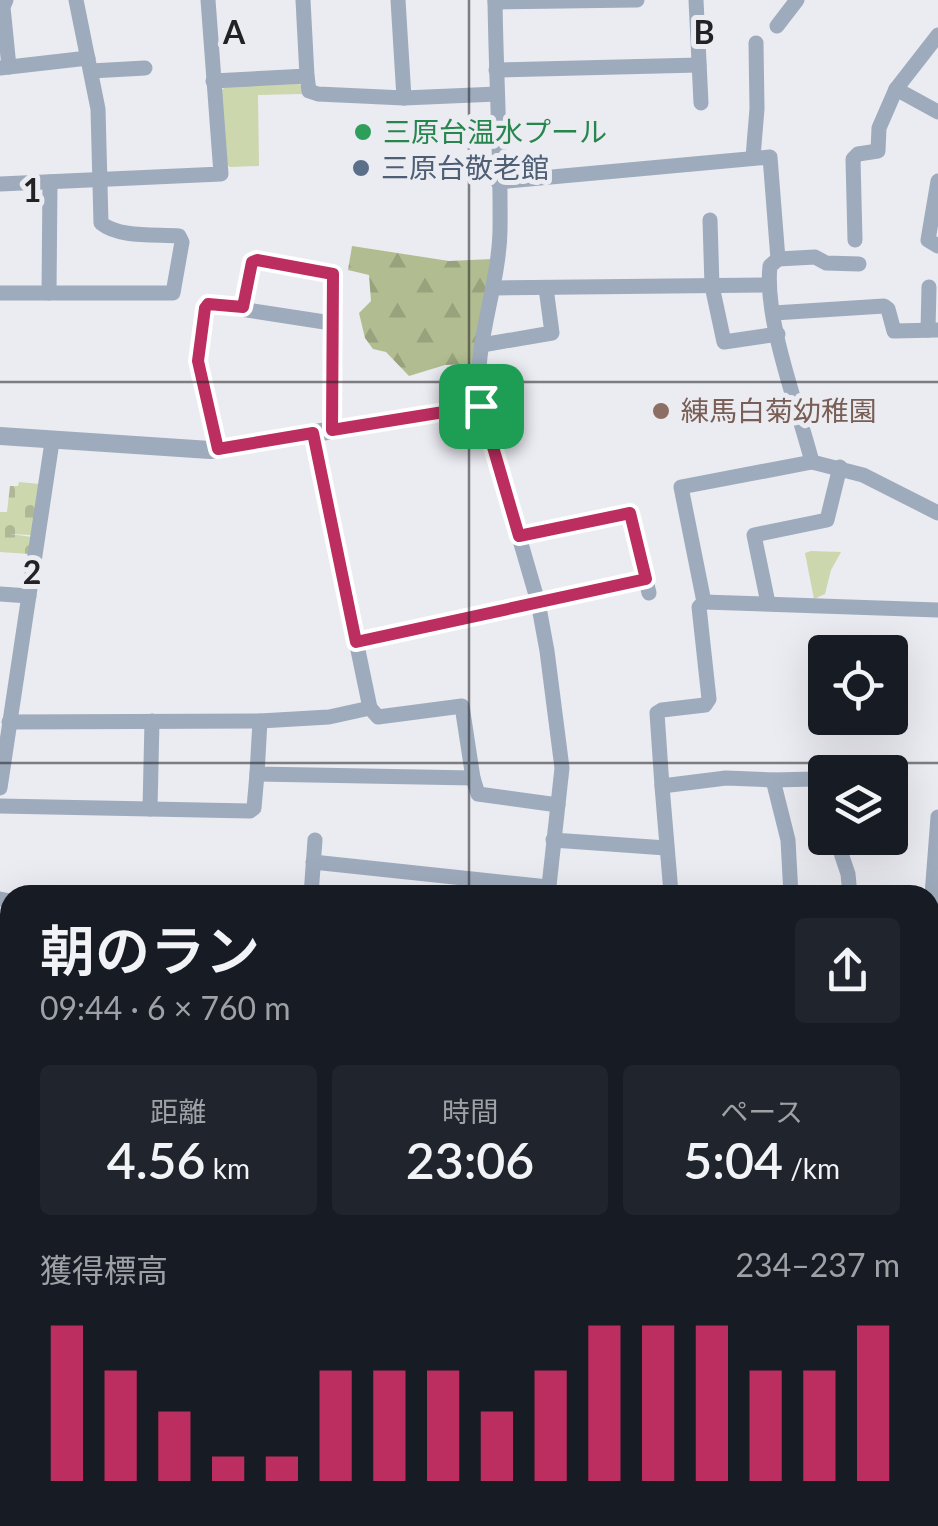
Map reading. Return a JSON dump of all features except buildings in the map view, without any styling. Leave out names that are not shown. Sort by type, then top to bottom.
[{"type":"street","points":[[6,0],[4,68],[145,68]]},
{"type":"street","points":[[0,293],[172,293],[181,238],[102,226],[98,109],[76,0]]},
{"type":"street","points":[[0,184],[220,174],[208,0]]},
{"type":"street","points":[[303,0],[309,91],[404,98],[496,94]]},
{"type":"street","points":[[398,0],[404,98]]},
{"type":"street","points":[[549,885],[562,768],[538,602],[481,406],[477,377],[495,288],[500,232],[495,1],[637,0]]},
{"type":"street","points":[[696,0],[700,104]]},
{"type":"street","points":[[777,26],[797,0]]},
{"type":"street","points":[[855,240],[853,159],[858,154],[878,151],[879,128],[896,89],[937,38]]},
{"type":"street","points":[[753,157],[756,43]]},
{"type":"street","points":[[496,70],[699,65]]},
{"type":"street","points":[[214,81],[307,76]]},
{"type":"street","points":[[896,89],[938,112]]},
{"type":"street","points":[[498,182],[768,156],[778,259]]},
{"type":"street","points":[[938,181],[928,240],[938,246]]},
{"type":"street","points":[[49,293],[50,182]]},
{"type":"street","points":[[710,220],[712,286],[724,342],[778,334]]},
{"type":"street","points":[[812,462],[778,334],[769,285],[770,266],[778,259],[815,257],[826,263],[859,264]]},
{"type":"street","points":[[243,307],[252,262],[257,260],[330,272],[334,278],[322,432],[370,708],[378,718],[462,706],[478,794],[558,805]]},
{"type":"street","points":[[495,288],[769,285]]},
{"type":"street","points":[[482,345],[552,333],[546,288]]},
{"type":"street","points":[[774,313],[884,306],[894,331],[933,330],[932,295]]},
{"type":"street","points":[[218,449],[198,361],[208,304],[331,323]]},
{"type":"street","points":[[0,436],[218,449],[481,406]]},
{"type":"street","points":[[0,788],[6,713],[29,596],[52,442]]},
{"type":"street","points":[[704,602],[681,487],[812,462],[840,467],[938,513]]},
{"type":"street","points":[[768,604],[754,534],[827,520],[840,467]]},
{"type":"street","points":[[356,642],[538,602],[647,586],[630,513],[519,536]]},
{"type":"street","points":[[0,594],[29,596]]},
{"type":"street","points":[[670,885],[657,713],[708,702],[699,607],[704,602],[938,610]]},
{"type":"street","points":[[6,713],[152,721],[260,721],[329,717],[370,708]]},
{"type":"street","points":[[150,809],[152,721]]},
{"type":"street","points":[[0,806],[253,810],[260,721]]},
{"type":"street","points":[[258,774],[473,778]]},
{"type":"street","points":[[662,786],[726,778],[808,780]]},
{"type":"street","points":[[773,780],[788,840],[791,885]]},
{"type":"street","points":[[936,861],[938,817]]},
{"type":"street","points":[[312,885],[315,840]]},
{"type":"street","points":[[553,840],[666,848]]},
{"type":"street","points":[[842,855],[849,885]]},
{"type":"street","points":[[313,862],[499,885]]},
{"type":"green space","points":[[297,82],[302,94],[258,95],[259,166],[226,164],[221,91],[225,87]]},
{"type":"green space","points":[[352,246],[449,261],[492,259],[473,364],[445,365],[409,376],[386,352],[373,349],[365,338],[359,313],[371,301],[369,275],[348,270]]},
{"type":"green space","points":[[19,482],[40,484],[32,535],[10,534],[32,537],[29,554],[0,552],[0,512],[7,512],[10,486],[18,486]]},
{"type":"green space","points":[[841,552],[825,594],[814,599],[805,553]]},
{"type":"place","name":"三原台温水プール","points":[[363,132]]},
{"type":"place","name":"三原台敬老館","points":[[361,168]]},
{"type":"place","name":"練馬白菊幼稚園","points":[[661,411]]},
{"type":"route","points":[[257,260],[330,272],[334,278],[332,430],[481,406],[519,536],[630,513],[646,579],[356,642],[313,433],[218,449],[198,361],[205,308],[208,304],[243,307],[252,262],[257,260]]}]
